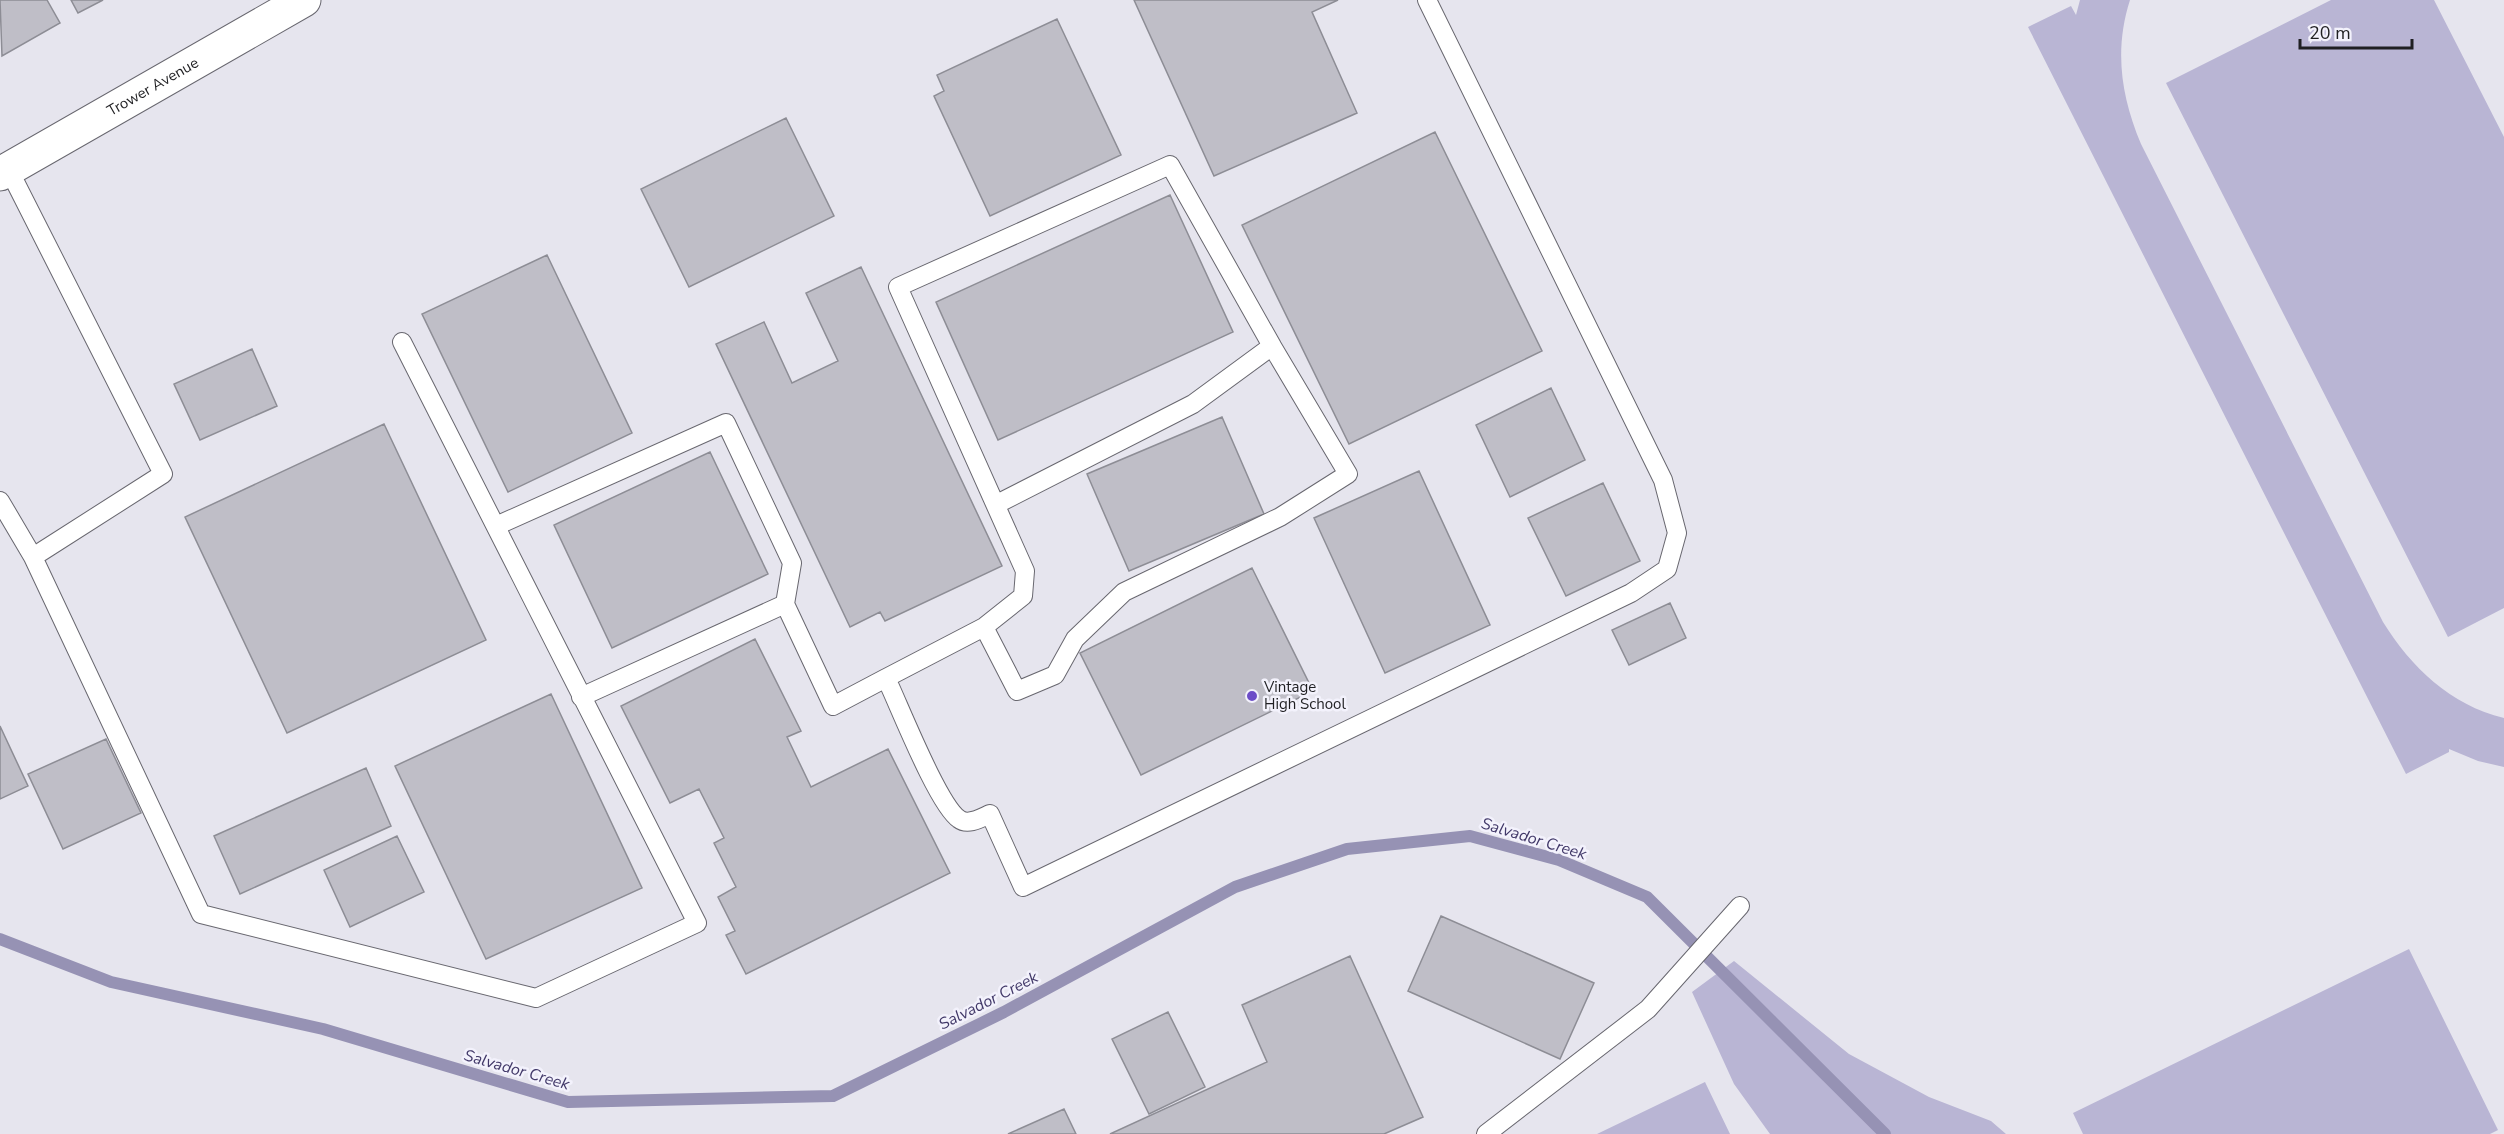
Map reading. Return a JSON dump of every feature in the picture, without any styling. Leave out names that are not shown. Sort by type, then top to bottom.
[{"type":"street","name":"Trower Avenue","points":[[4,172],[304,0]]},
{"type":"lane","points":[[886,678],[941,797],[959,820],[970,822],[990,814],[1023,886],[1631,593],[1667,569],[1677,533],[1663,480],[1427,0]]},
{"type":"lane","points":[[495,526],[726,423],[792,563],[785,604],[832,706],[984,627],[1023,596],[1025,571],[897,287],[1170,165],[1272,346],[1348,474],[1280,517],[1124,592],[1075,639],[1054,675],[1017,692],[984,627]]},
{"type":"lane","points":[[4,172],[163,474],[33,557]]},
{"type":"lane","points":[[0,501],[33,557],[201,914],[536,998],[697,923],[402,342]]},
{"type":"lane","points":[[996,504],[1193,405],[1272,346]]},
{"type":"lane","points":[[581,697],[785,604]]},
{"type":"lane","points":[[1486,1134],[1648,1009],[1740,906]]},
{"type":"shaded area","points":[[2080,0],[2130,0],[2122,37],[2122,73],[2129,108],[2141,144],[2383,622],[2419,669],[2449,694],[2484,712],[2504,718],[2504,767],[2478,761],[2449,749],[2449,752],[2406,774],[2028,27],[2071,6],[2076,15]]},
{"type":"shaded area","points":[[2331,0],[2434,0],[2504,137],[2504,608],[2448,637],[2166,83]]},
{"type":"shaded area","points":[[2409,949],[2498,1130],[2490,1134],[2083,1134],[2073,1113]]},
{"type":"shaded area","points":[[1734,961],[1849,1054],[1929,1097],[1991,1121],[2006,1134],[1770,1134],[1734,1084],[1692,992]]},
{"type":"shaded area","points":[[1705,1082],[1730,1134],[1597,1134]]},
{"type":"building","points":[[0,0],[47,0],[60,23],[2,56]]},
{"type":"building","points":[[71,0],[103,0],[78,13]]},
{"type":"building","points":[[1134,0],[1338,0],[1312,12],[1357,113],[1214,176]]},
{"type":"building","points":[[1057,19],[1121,155],[990,216],[934,96],[944,91],[937,75]]},
{"type":"building","points":[[786,118],[834,216],[689,287],[641,189]]},
{"type":"building","points":[[1435,132],[1542,351],[1349,444],[1242,225]]},
{"type":"building","points":[[1170,195],[1233,332],[998,440],[936,302]]},
{"type":"building","points":[[547,255],[632,433],[508,492],[422,314]]},
{"type":"building","points":[[861,267],[1002,566],[885,621],[880,612],[850,627],[716,344],[764,322],[792,383],[838,361],[806,293]]},
{"type":"building","points":[[252,349],[277,406],[200,440],[174,384]]},
{"type":"building","points":[[1551,388],[1585,460],[1510,497],[1476,425]]},
{"type":"building","points":[[1222,417],[1264,514],[1129,571],[1087,474]]},
{"type":"building","points":[[384,424],[486,640],[287,733],[185,517]]},
{"type":"building","points":[[710,452],[768,574],[612,648],[554,525]]},
{"type":"building","points":[[1419,471],[1490,625],[1385,673],[1314,518]]},
{"type":"building","points":[[1603,483],[1640,561],[1566,596],[1528,518]]},
{"type":"building","points":[[1252,568],[1313,691],[1141,775],[1080,653]]},
{"type":"building","points":[[1670,603],[1686,638],[1629,665],[1612,630]]},
{"type":"building","points":[[755,639],[801,731],[787,737],[811,787],[888,749],[950,873],[746,974],[726,935],[735,931],[718,897],[736,887],[714,843],[724,838],[699,789],[670,803],[621,706]]},
{"type":"building","points":[[551,694],[642,888],[486,959],[395,766]]},
{"type":"building","points":[[0,726],[28,786],[0,799]]},
{"type":"building","points":[[106,739],[141,813],[63,849],[28,774]]},
{"type":"building","points":[[366,768],[391,826],[240,894],[214,836]]},
{"type":"building","points":[[397,836],[424,892],[350,927],[324,870]]},
{"type":"building","points":[[1441,916],[1594,983],[1560,1059],[1408,991]]},
{"type":"building","points":[[1350,956],[1423,1117],[1384,1134],[1110,1134],[1267,1062],[1242,1005]]},
{"type":"building","points":[[1168,1012],[1205,1087],[1149,1114],[1112,1039]]},
{"type":"building","points":[[1064,1109],[1076,1134],[1008,1134]]},
{"type":"waterway","name":"Salvador Creek","points":[[0,939],[111,982],[323,1029],[568,1102],[833,1096],[1004,1012],[1235,887],[1347,849],[1470,836],[1559,860],[1647,897],[1885,1134]]},
{"type":"place","name":"Vintage High School","points":[[1252,696]]}]
